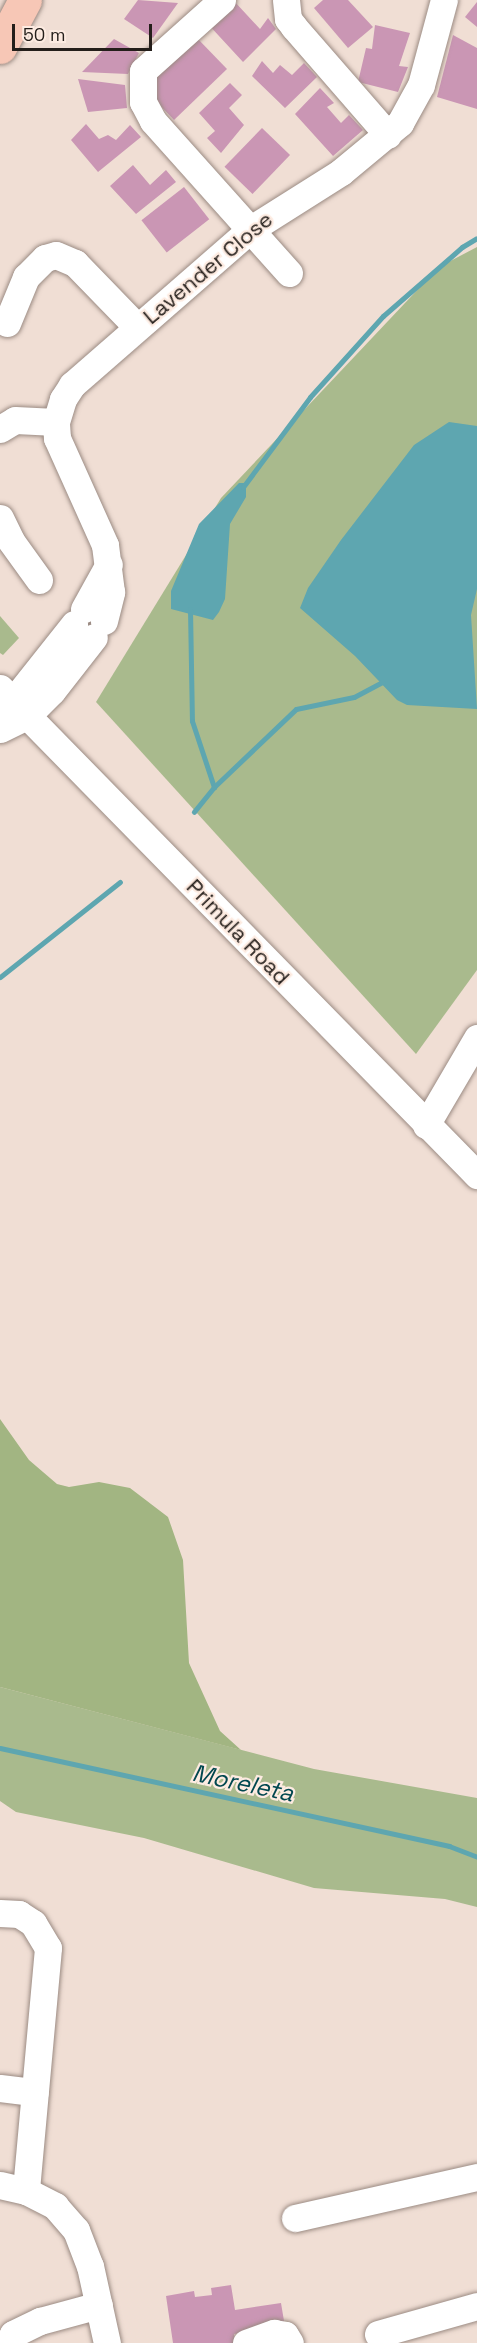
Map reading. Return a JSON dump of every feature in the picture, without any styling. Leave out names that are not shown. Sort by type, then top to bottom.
[{"type":"main road","points":[[0,47],[25,0]]},
{"type":"street","points":[[222,0],[143,71],[143,102],[153,121],[289,273]]},
{"type":"street","points":[[286,0],[288,19],[294,27],[388,135]]},
{"type":"street","name":"Lavender Close","points":[[56,422],[72,385],[137,327],[251,229],[341,172],[388,135],[416,100],[444,0]]},
{"type":"street","points":[[7,323],[26,277],[45,258],[56,255],[75,263],[137,327]]},
{"type":"street","points":[[0,429],[15,420],[56,422],[61,452],[100,529],[109,564],[111,592],[57,668],[10,706],[0,729]]},
{"type":"street","points":[[0,518],[11,541],[39,580]]},
{"type":"street","name":"Primula Road","points":[[10,706],[477,1175]]},
{"type":"street","points":[[426,1125],[477,1038]]},
{"type":"street","points":[[0,1913],[19,1914],[33,1923],[48,1947],[35,2092],[13,2188],[55,2206],[66,2217],[84,2246],[107,2343]]},
{"type":"street","points":[[0,2088],[35,2092]]},
{"type":"street","points":[[295,2218],[477,2177]]},
{"type":"street","points":[[8,2343],[13,2334],[40,2321],[99,2305]]},
{"type":"street","points":[[378,2334],[477,2306]]},
{"type":"street","points":[[246,2343],[274,2332],[285,2335],[290,2343]]},
{"type":"green space","points":[[477,247],[477,970],[416,1054],[96,702],[221,498],[439,267]]},
{"type":"green space","points":[[0,616],[19,638],[3,655],[0,653]]},
{"type":"green space","points":[[0,1419],[29,1460],[57,1484],[69,1487],[99,1482],[130,1488],[168,1517],[183,1560],[189,1663],[220,1731],[241,1750],[0,1687]]},
{"type":"green space","points":[[0,1687],[314,1769],[477,1798],[477,1907],[445,1899],[314,1888],[144,1838],[16,1812],[0,1801]]},
{"type":"water","points":[[449,422],[477,426],[477,589],[471,615],[477,709],[407,705],[397,700],[355,656],[300,608],[308,588],[341,540],[414,445]]},
{"type":"water","points":[[239,483],[246,483],[246,497],[230,524],[225,599],[219,612],[213,620],[171,609],[171,591],[199,524]]},
{"type":"building","points":[[138,0],[178,3],[153,38],[124,19]]},
{"type":"building","points":[[323,0],[348,0],[373,27],[348,48],[314,8]]},
{"type":"building","points":[[234,1],[260,29],[268,18],[276,29],[243,62],[207,23]]},
{"type":"building","points":[[477,2],[477,27],[465,17]]},
{"type":"building","points":[[375,25],[410,33],[399,66],[408,67],[398,92],[358,82],[366,48],[372,49]]},
{"type":"building","points":[[453,35],[477,48],[477,109],[437,97]]},
{"type":"building","points":[[196,37],[227,69],[174,120],[156,101],[153,74]]},
{"type":"building","points":[[114,39],[139,53],[128,74],[82,72]]},
{"type":"building","points":[[262,61],[273,73],[280,65],[292,75],[304,63],[317,77],[285,108],[252,76]]},
{"type":"building","points":[[78,79],[125,85],[127,108],[88,112]]},
{"type":"building","points":[[230,83],[242,95],[229,108],[244,125],[221,153],[207,138],[215,131],[199,113]]},
{"type":"building","points":[[320,88],[334,103],[327,107],[341,123],[349,115],[363,130],[333,156],[295,114]]},
{"type":"building","points":[[86,124],[99,139],[108,135],[116,140],[130,125],[141,137],[98,172],[71,140]]},
{"type":"building","points":[[262,128],[290,155],[253,194],[224,167]]},
{"type":"building","points":[[133,165],[150,185],[166,170],[176,182],[136,214],[110,186]]},
{"type":"building","points":[[184,187],[209,219],[167,253],[141,220]]},
{"type":"building","points":[[231,2285],[235,2310],[281,2303],[285,2327],[234,2334],[235,2343],[173,2343],[166,2296],[194,2291],[195,2297],[212,2295],[211,2288]]},
{"type":"waterway","points":[[243,487],[310,397],[383,316],[462,247],[477,238]]},
{"type":"waterway","points":[[190,609],[192,721],[214,787],[194,812]]},
{"type":"waterway","points":[[214,787],[296,709],[354,697],[382,682]]},
{"type":"waterway","points":[[0,977],[120,882]]},
{"type":"waterway","name":"Moreleta","points":[[0,1748],[449,1846],[477,1857]]}]
